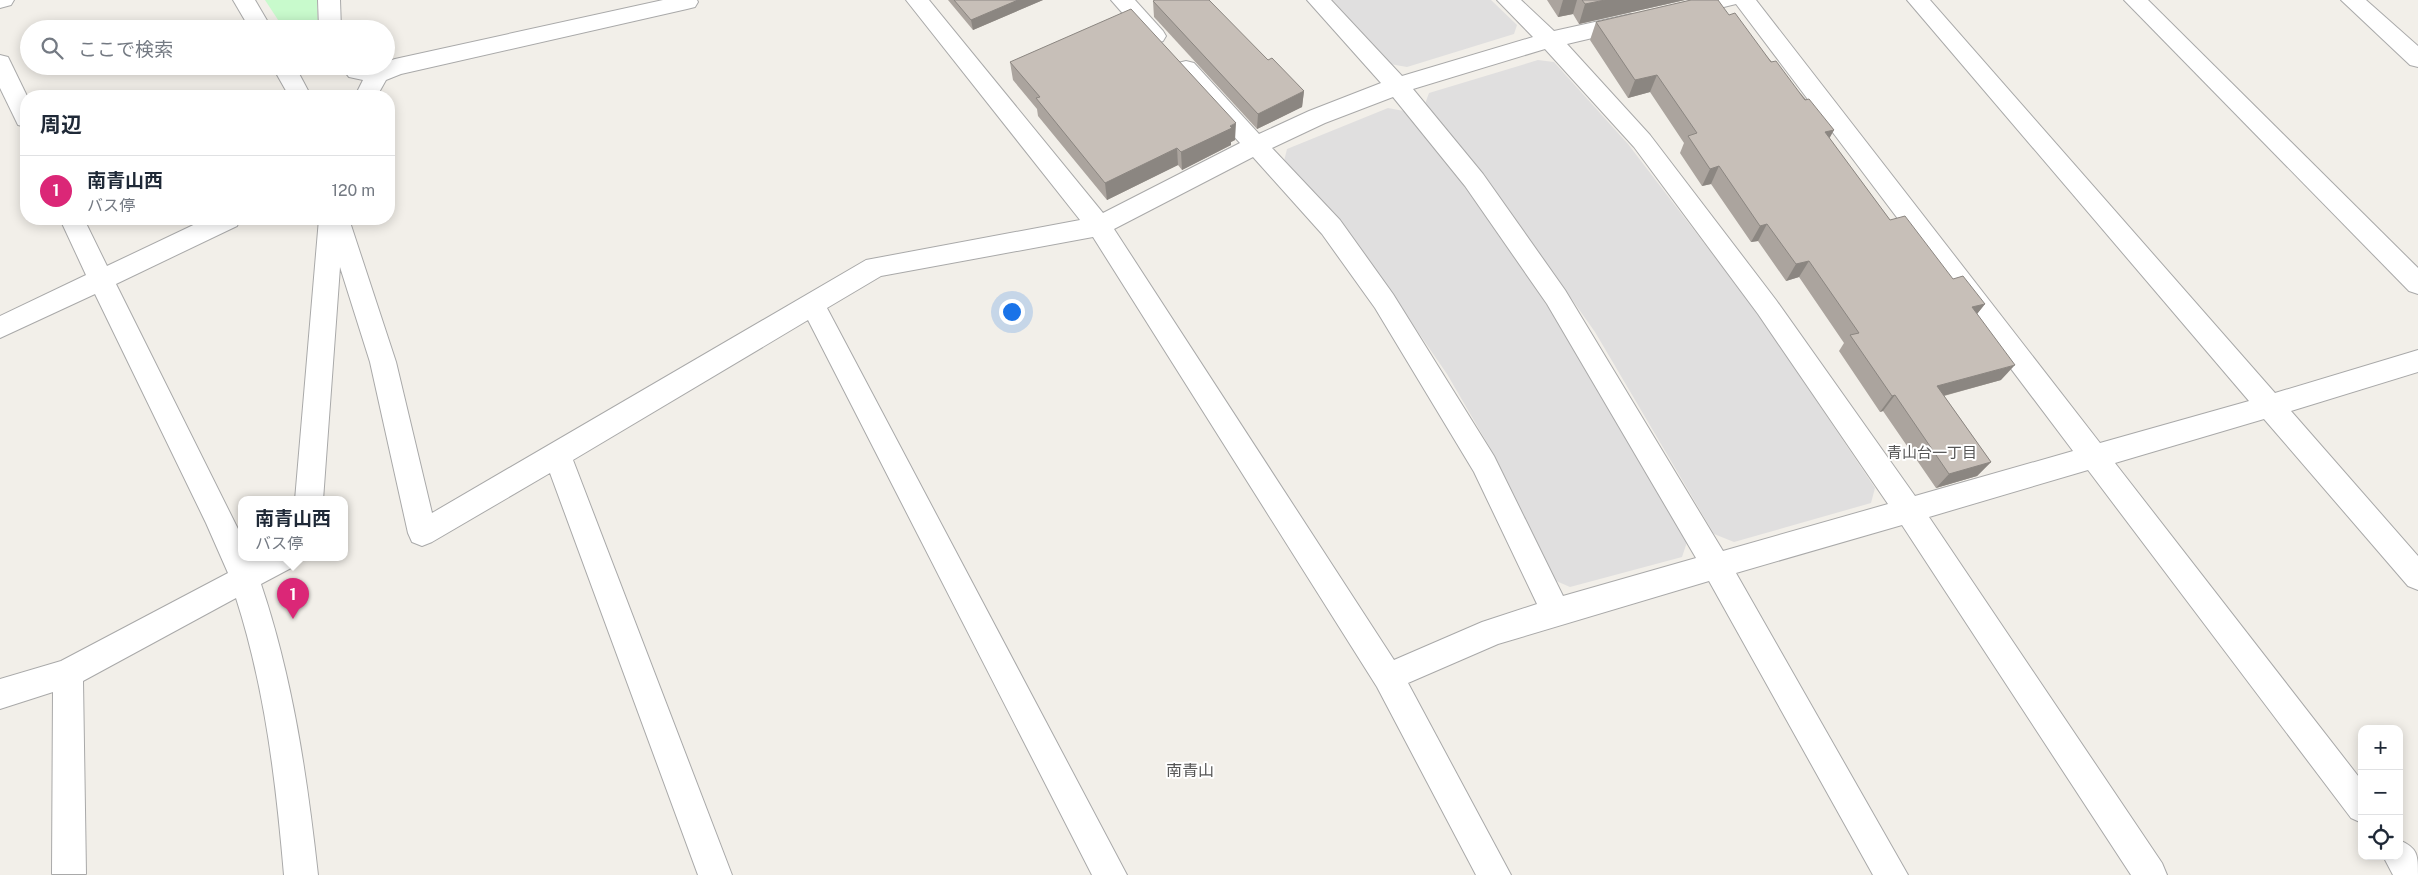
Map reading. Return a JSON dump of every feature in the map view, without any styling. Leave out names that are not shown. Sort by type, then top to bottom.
[{"type":"street","points":[[244,0],[256,20]]},
{"type":"street","points":[[329,0],[330,20]]},
{"type":"street","points":[[916,0],[1099,226],[1388,677],[1494,875]]},
{"type":"street","points":[[1122,0],[1331,227],[1384,302],[1484,464],[1556,612]]},
{"type":"street","points":[[1318,0],[1397,86],[1474,180],[1556,297],[1716,565],[1890,875]]},
{"type":"street","points":[[1508,0],[1550,40],[1642,141],[1767,307],[1909,511],[2150,875]]},
{"type":"street","points":[[339,225],[383,362],[422,533],[875,267],[1099,226],[1256,145],[1317,117],[1397,86],[1550,40],[1728,0]]},
{"type":"street","points":[[1744,0],[2358,803]]},
{"type":"street","points":[[1918,0],[2418,576]]},
{"type":"street","points":[[2135,0],[2418,284]]},
{"type":"street","points":[[2352,0],[2418,59]]},
{"type":"street","points":[[395,67],[687,2]]},
{"type":"street","points":[[0,63],[20,107]]},
{"type":"street","points":[[287,75],[296,90]]},
{"type":"street","points":[[369,90],[377,75]]},
{"type":"street","points":[[75,225],[221,525],[244,579],[262,637],[276,695],[294,801],[301,875]]},
{"type":"street","points":[[0,328],[216,225]]},
{"type":"street","points":[[309,496],[331,225]]},
{"type":"street","points":[[812,303],[1110,875]]},
{"type":"street","points":[[1388,677],[1493,632],[1556,612],[2094,458],[2418,361]]},
{"type":"street","points":[[556,455],[714,875]]},
{"type":"street","points":[[0,694],[68,674],[278,561]]},
{"type":"street","points":[[68,674],[70,874]]},
{"type":"street","points":[[2402,860],[2414,875]]},
{"type":"shaded area","points":[[1332,0],[1491,0],[1517,25],[1514,34],[1407,67],[1390,64]]},
{"type":"shaded area","points":[[1538,60],[1554,62],[1628,144],[1756,311],[1875,488],[1871,503],[1734,542],[1714,534],[1595,332],[1483,174],[1425,104],[1429,93]]},
{"type":"shaded area","points":[[1388,108],[1404,111],[1464,185],[1575,346],[1687,542],[1682,557],[1570,587],[1554,580],[1497,460],[1447,374],[1398,303],[1284,161],[1287,149]]},
{"type":"green space","points":[[265,0],[317,0],[318,20],[278,20]]},
{"type":"building","points":[[954,0],[1018,0],[971,20]]},
{"type":"building","points":[[1209,0],[1268,60],[1272,58],[1304,91],[1258,114],[1153,1]]},
{"type":"building","points":[[1582,0],[1605,0],[1585,4]]},
{"type":"building","points":[[1691,0],[1718,0],[1729,15],[1735,13],[1771,62],[1776,61],[1805,100],[1809,99],[1834,130],[1825,132],[1890,220],[1905,216],[1953,279],[1963,276],[1985,304],[1972,307],[2015,365],[1937,386],[1991,462],[1949,474],[1895,395],[1892,396],[1850,335],[1859,333],[1809,261],[1796,264],[1767,224],[1760,226],[1719,166],[1710,169],[1688,136],[1697,133],[1657,75],[1635,80],[1596,22]]},
{"type":"building","points":[[1131,9],[1236,123],[1230,126],[1232,128],[1181,152],[1177,148],[1105,183],[1036,98],[1040,97],[1010,62]]},
{"type":"place","name":"南青山西","points":[[293,619]]},
{"type":"district","name":"青山台一丁目","points":[[1932,453]]},
{"type":"district","name":"南青山","points":[[1190,770]]}]
